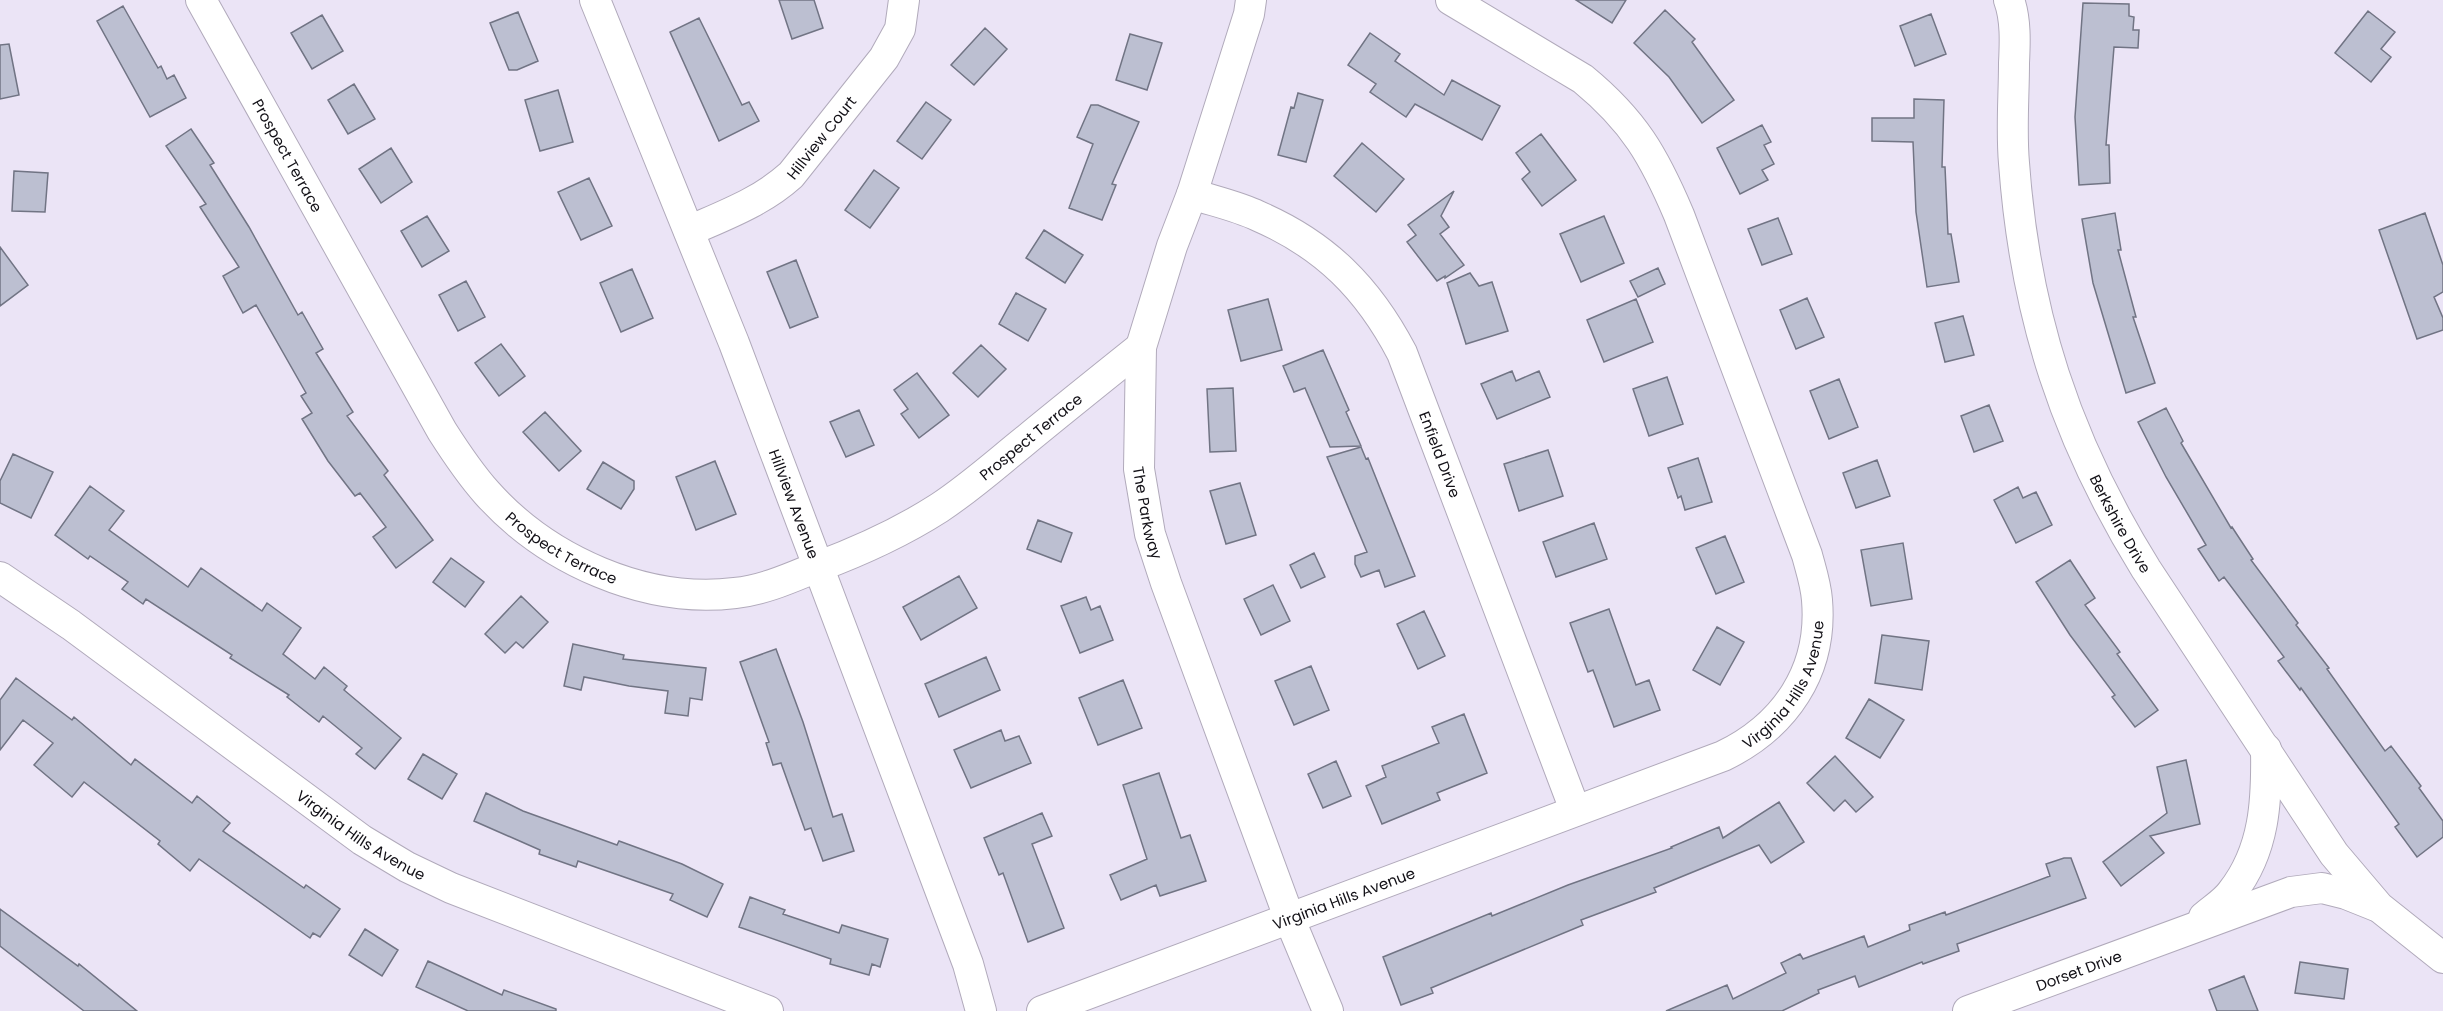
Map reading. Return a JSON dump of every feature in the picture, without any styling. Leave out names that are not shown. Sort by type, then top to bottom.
[{"type":"street","name":"Prospect Terrace","points":[[201,0],[442,431],[465,467],[489,495],[525,527],[568,556],[615,578],[654,590],[678,594],[738,593],[772,585],[865,549],[939,507],[983,476],[1141,347]]},
{"type":"street","name":"Hillview Avenue","points":[[595,0],[734,343],[968,964],[981,1011]]},
{"type":"street","name":"Hillview Court","points":[[689,231],[751,204],[779,186],[791,175],[884,58],[900,29],[904,0]]},
{"type":"street","name":"The Parkway","points":[[1251,0],[1249,14],[1192,194],[1172,246],[1141,347],[1138,469],[1150,534],[1166,583],[1290,920],[1328,1011]]},
{"type":"street","name":"Virginia Hills Avenue","points":[[1042,1011],[1723,756],[1755,738],[1776,720],[1794,698],[1808,669],[1816,642],[1818,618],[1817,598],[1807,555],[1679,215],[1659,168],[1645,144],[1610,103],[1583,79],[1451,0]]},
{"type":"street","name":"Berkshire Drive","points":[[2009,0],[2015,40],[2013,152],[2022,248],[2038,324],[2059,394],[2085,459],[2119,526],[2334,854],[2379,907],[2443,958]]},
{"type":"street","name":"Enfield Drive","points":[[1192,194],[1256,215],[1307,242],[1350,277],[1385,321],[1402,353],[1575,810]]},
{"type":"street","name":"Virginia Hills Avenue","points":[[0,577],[71,625],[362,840],[407,867],[451,888],[768,1011]]},
{"type":"street","name":"Dorset Drive","points":[[2190,928],[2231,894],[2247,869],[2260,835],[2267,794],[2266,749]]},
{"type":"street","name":"Dorset Drive","points":[[1968,1011],[2291,892],[2322,888],[2346,894],[2379,907]]},
{"type":"building","points":[[779,0],[814,0],[823,28],[792,39]]},
{"type":"building","points":[[1576,0],[1626,0],[1612,23]]},
{"type":"building","points":[[2083,3],[2129,4],[2129,16],[2134,17],[2133,30],[2139,30],[2138,48],[2114,47],[2106,145],[2109,145],[2110,183],[2079,185],[2075,117]]},
{"type":"building","points":[[123,6],[158,68],[161,66],[167,79],[174,75],[186,98],[150,117],[97,21]]},
{"type":"building","points":[[1665,10],[1695,39],[1692,42],[1734,100],[1702,123],[1669,77],[1634,43]]},
{"type":"building","points":[[2368,11],[2395,32],[2381,49],[2391,57],[2371,82],[2335,53]]},
{"type":"building","points":[[518,12],[538,61],[517,70],[509,70],[490,23]]},
{"type":"building","points":[[1931,14],[1946,54],[1915,66],[1900,26]]},
{"type":"building","points":[[322,15],[343,51],[312,69],[291,33]]},
{"type":"building","points":[[699,18],[742,105],[749,102],[759,121],[719,141],[670,32]]},
{"type":"building","points":[[985,28],[1007,49],[974,85],[951,65]]},
{"type":"building","points":[[1370,33],[1400,54],[1395,61],[1444,95],[1452,80],[1500,106],[1482,140],[1415,104],[1406,117],[1370,92],[1376,84],[1348,65]]},
{"type":"building","points":[[1130,34],[1162,43],[1147,90],[1116,80]]},
{"type":"building","points":[[9,44],[19,95],[0,99],[0,45]]},
{"type":"building","points":[[354,84],[375,119],[348,134],[328,100]]},
{"type":"building","points":[[558,90],[573,142],[540,151],[525,100]]},
{"type":"building","points":[[1298,93],[1323,100],[1306,162],[1278,155],[1291,107],[1294,108]]},
{"type":"building","points":[[1914,99],[1944,100],[1942,167],[1945,167],[1948,234],[1951,234],[1959,282],[1927,287],[1916,212],[1913,142],[1872,141],[1872,118],[1914,118]]},
{"type":"building","points":[[926,102],[951,120],[922,159],[897,141]]},
{"type":"building","points":[[1091,105],[1098,105],[1139,122],[1112,184],[1116,185],[1102,220],[1069,208],[1093,144],[1077,137]]},
{"type":"building","points":[[1762,125],[1771,142],[1764,145],[1774,164],[1762,170],[1768,180],[1740,194],[1717,148]]},
{"type":"building","points":[[191,129],[214,163],[210,165],[249,227],[298,315],[302,312],[323,349],[316,353],[353,412],[347,416],[388,471],[384,475],[433,540],[396,568],[373,537],[386,527],[360,493],[355,496],[328,461],[302,419],[312,413],[301,396],[306,393],[256,305],[243,313],[223,276],[239,267],[200,207],[206,204],[166,146]]},
{"type":"building","points":[[1541,134],[1576,180],[1542,206],[1522,179],[1530,172],[1516,153]]},
{"type":"building","points":[[1362,143],[1404,179],[1376,212],[1334,176]]},
{"type":"building","points":[[391,148],[412,182],[381,203],[359,169]]},
{"type":"building","points":[[874,170],[899,188],[870,228],[845,210]]},
{"type":"building","points":[[14,171],[48,173],[45,212],[12,211]]},
{"type":"building","points":[[589,178],[612,226],[581,240],[558,192]]},
{"type":"building","points":[[1454,191],[1441,216],[1449,227],[1440,234],[1464,265],[1437,281],[1407,242],[1416,235],[1408,225]]},
{"type":"building","points":[[2115,213],[2121,250],[2118,250],[2136,317],[2133,317],[2155,383],[2126,393],[2093,283],[2082,219]]},
{"type":"building","points":[[2425,213],[2443,265],[2443,292],[2434,297],[2443,318],[2443,330],[2417,339],[2379,230]]},
{"type":"building","points":[[427,216],[449,251],[422,267],[401,231]]},
{"type":"building","points":[[1604,216],[1624,263],[1581,282],[1560,234]]},
{"type":"building","points":[[1778,218],[1792,254],[1762,265],[1748,229]]},
{"type":"building","points":[[1044,230],[1083,255],[1065,283],[1026,258]]},
{"type":"building","points":[[0,247],[28,285],[0,306]]},
{"type":"building","points":[[796,260],[818,317],[790,328],[767,272]]},
{"type":"building","points":[[1658,268],[1665,284],[1638,297],[1630,281]]},
{"type":"building","points":[[632,269],[653,318],[621,332],[600,283]]},
{"type":"building","points":[[1470,273],[1479,286],[1492,282],[1508,331],[1466,344],[1447,283]]},
{"type":"building","points":[[466,281],[485,317],[458,331],[439,295]]},
{"type":"building","points":[[1016,293],[1046,309],[1028,341],[999,324]]},
{"type":"building","points":[[1807,298],[1824,337],[1796,349],[1780,310]]},
{"type":"building","points":[[1268,299],[1282,350],[1241,361],[1228,310]]},
{"type":"building","points":[[1636,299],[1653,342],[1604,362],[1587,320]]},
{"type":"building","points":[[1963,316],[1974,355],[1945,362],[1935,323]]},
{"type":"building","points":[[501,344],[525,376],[499,396],[475,363]]},
{"type":"building","points":[[981,345],[1006,369],[978,397],[953,373]]},
{"type":"building","points":[[1323,350],[1349,410],[1346,412],[1361,446],[1330,447],[1305,388],[1294,392],[1283,366]]},
{"type":"building","points":[[1512,371],[1516,381],[1539,371],[1550,397],[1497,419],[1481,384]]},
{"type":"building","points":[[917,373],[949,415],[919,438],[901,414],[908,409],[894,390]]},
{"type":"building","points":[[1667,377],[1683,424],[1649,436],[1633,389]]},
{"type":"building","points":[[1839,379],[1858,427],[1829,439],[1810,391]]},
{"type":"building","points":[[1233,388],[1236,451],[1210,452],[1207,389]]},
{"type":"building","points":[[1989,405],[2003,441],[1974,452],[1961,416]]},
{"type":"building","points":[[2166,408],[2183,441],[2181,443],[2231,528],[2253,559],[2251,560],[2298,623],[2296,625],[2329,668],[2327,669],[2385,751],[2391,746],[2421,786],[2419,788],[2443,821],[2443,837],[2417,857],[2395,827],[2399,824],[2301,688],[2300,690],[2278,661],[2284,657],[2224,577],[2219,581],[2198,549],[2206,545],[2166,477],[2138,422]]},
{"type":"building","points":[[859,410],[874,445],[846,457],[830,422]]},
{"type":"building","points":[[545,412],[581,451],[559,471],[523,432]]},
{"type":"building","points":[[1361,447],[1366,459],[1368,458],[1415,576],[1385,587],[1379,570],[1361,577],[1355,564],[1355,556],[1367,552],[1327,457]]},
{"type":"building","points":[[1548,450],[1563,496],[1519,511],[1504,464]]},
{"type":"building","points":[[13,454],[53,472],[31,518],[0,503],[0,481]]},
{"type":"building","points":[[1698,458],[1712,502],[1685,510],[1681,496],[1678,498],[1668,468]]},
{"type":"building","points":[[1877,460],[1890,496],[1856,508],[1843,473]]},
{"type":"building","points":[[715,461],[736,514],[696,530],[676,477]]},
{"type":"building","points":[[603,462],[634,481],[634,489],[621,509],[587,489]]},
{"type":"building","points":[[1240,483],[1256,535],[1226,544],[1210,491]]},
{"type":"building","points":[[90,486],[124,511],[109,530],[188,587],[201,568],[262,611],[267,603],[301,628],[283,654],[315,679],[324,667],[347,686],[344,690],[401,738],[375,769],[356,754],[362,748],[323,716],[319,722],[287,697],[289,695],[230,658],[232,655],[146,599],[143,604],[122,589],[128,582],[90,556],[88,559],[55,535]]},
{"type":"building","points":[[2018,487],[2023,498],[2036,492],[2052,525],[2016,543],[1994,500]]},
{"type":"building","points":[[1038,520],[1072,533],[1061,562],[1027,549]]},
{"type":"building","points":[[1594,523],[1607,559],[1556,577],[1543,542]]},
{"type":"building","points":[[1725,536],[1744,582],[1716,594],[1696,548]]},
{"type":"building","points":[[1903,543],[1912,599],[1871,606],[1861,550]]},
{"type":"building","points":[[1314,553],[1325,577],[1301,588],[1290,565]]},
{"type":"building","points":[[451,558],[484,582],[465,607],[433,582]]},
{"type":"building","points":[[2070,560],[2095,598],[2085,605],[2120,652],[2117,654],[2158,710],[2135,727],[2112,697],[2115,695],[2070,635],[2036,582]]},
{"type":"building","points":[[959,576],[977,608],[921,640],[903,607]]},
{"type":"building","points":[[1273,585],[1290,621],[1261,635],[1244,599]]},
{"type":"building","points":[[521,596],[548,622],[523,648],[516,642],[505,653],[485,634]]},
{"type":"building","points":[[1086,597],[1091,610],[1100,606],[1113,640],[1080,653],[1061,606]]},
{"type":"building","points":[[1609,609],[1636,685],[1649,680],[1660,710],[1614,727],[1593,670],[1588,672],[1570,623]]},
{"type":"building","points":[[1424,611],[1445,656],[1418,669],[1397,624]]},
{"type":"building","points":[[1717,627],[1744,642],[1720,685],[1693,670]]},
{"type":"building","points":[[1882,635],[1929,641],[1922,690],[1875,683]]},
{"type":"building","points":[[573,644],[624,655],[623,659],[706,668],[702,700],[690,698],[688,716],[665,713],[668,691],[584,677],[581,690],[564,686]]},
{"type":"building","points":[[776,649],[803,722],[833,817],[842,814],[854,851],[823,861],[811,828],[805,830],[781,763],[773,765],[766,743],[769,742],[740,662]]},
{"type":"building","points":[[986,657],[1000,690],[939,717],[925,684]]},
{"type":"building","points":[[1311,666],[1329,710],[1294,725],[1275,681]]},
{"type":"building","points":[[16,678],[72,720],[74,717],[131,765],[135,759],[192,803],[197,796],[230,823],[223,831],[304,888],[306,885],[340,909],[320,937],[313,933],[310,938],[199,859],[190,871],[158,844],[160,841],[84,782],[72,797],[34,765],[53,743],[23,720],[0,750],[0,700]]},
{"type":"building","points":[[1123,680],[1142,728],[1098,745],[1079,698]]},
{"type":"building","points":[[1869,699],[1904,720],[1880,758],[1846,738]]},
{"type":"building","points":[[1464,714],[1487,773],[1437,793],[1440,800],[1382,824],[1366,786],[1386,777],[1382,766],[1439,743],[1432,727]]},
{"type":"building","points":[[1001,730],[1005,741],[1019,736],[1031,763],[971,788],[954,750]]},
{"type":"building","points":[[423,754],[457,774],[442,799],[408,779]]},
{"type":"building","points":[[1835,756],[1873,797],[1856,812],[1845,800],[1834,811],[1807,783]]},
{"type":"building","points":[[2186,760],[2200,824],[2150,836],[2164,853],[2121,886],[2103,862],[2167,813],[2157,767]]},
{"type":"building","points":[[1336,761],[1351,796],[1323,808],[1308,774]]},
{"type":"building","points":[[1159,773],[1181,838],[1190,835],[1206,881],[1160,896],[1156,885],[1121,900],[1110,875],[1147,859],[1123,785]]},
{"type":"building","points":[[486,793],[523,811],[617,845],[619,841],[682,864],[723,884],[707,917],[670,900],[673,894],[578,861],[576,867],[539,854],[540,850],[474,821]]},
{"type":"building","points":[[1779,802],[1804,842],[1771,863],[1759,845],[1654,888],[1656,892],[1581,920],[1583,925],[1431,988],[1433,993],[1401,1005],[1383,957],[1491,913],[1492,916],[1568,885],[1672,848],[1719,827],[1723,838]]},
{"type":"building","points":[[1042,813],[1052,836],[1032,844],[1064,928],[1028,942],[1003,873],[999,875],[984,838]]},
{"type":"building","points":[[2071,858],[2086,898],[1957,944],[1959,951],[1923,964],[1922,962],[1859,987],[1855,976],[1818,990],[1819,993],[1782,1011],[1666,1011],[1727,985],[1733,999],[1786,973],[1781,963],[1800,954],[1803,959],[1864,936],[1868,947],[1910,930],[1909,925],[1945,912],[1946,915],[2050,876],[2046,864]]},
{"type":"building","points":[[750,897],[785,910],[783,914],[839,933],[842,925],[888,939],[880,967],[872,964],[869,975],[830,964],[831,959],[739,927]]},
{"type":"building","points":[[0,909],[78,966],[79,964],[137,1011],[84,1011],[0,946]]},
{"type":"building","points":[[365,929],[398,950],[382,976],[349,955]]},
{"type":"building","points":[[428,961],[502,995],[504,990],[556,1009],[556,1011],[468,1011],[416,987]]},
{"type":"building","points":[[2300,962],[2348,969],[2344,999],[2295,993]]},
{"type":"building","points":[[2244,976],[2258,1011],[2217,1011],[2209,990]]}]
